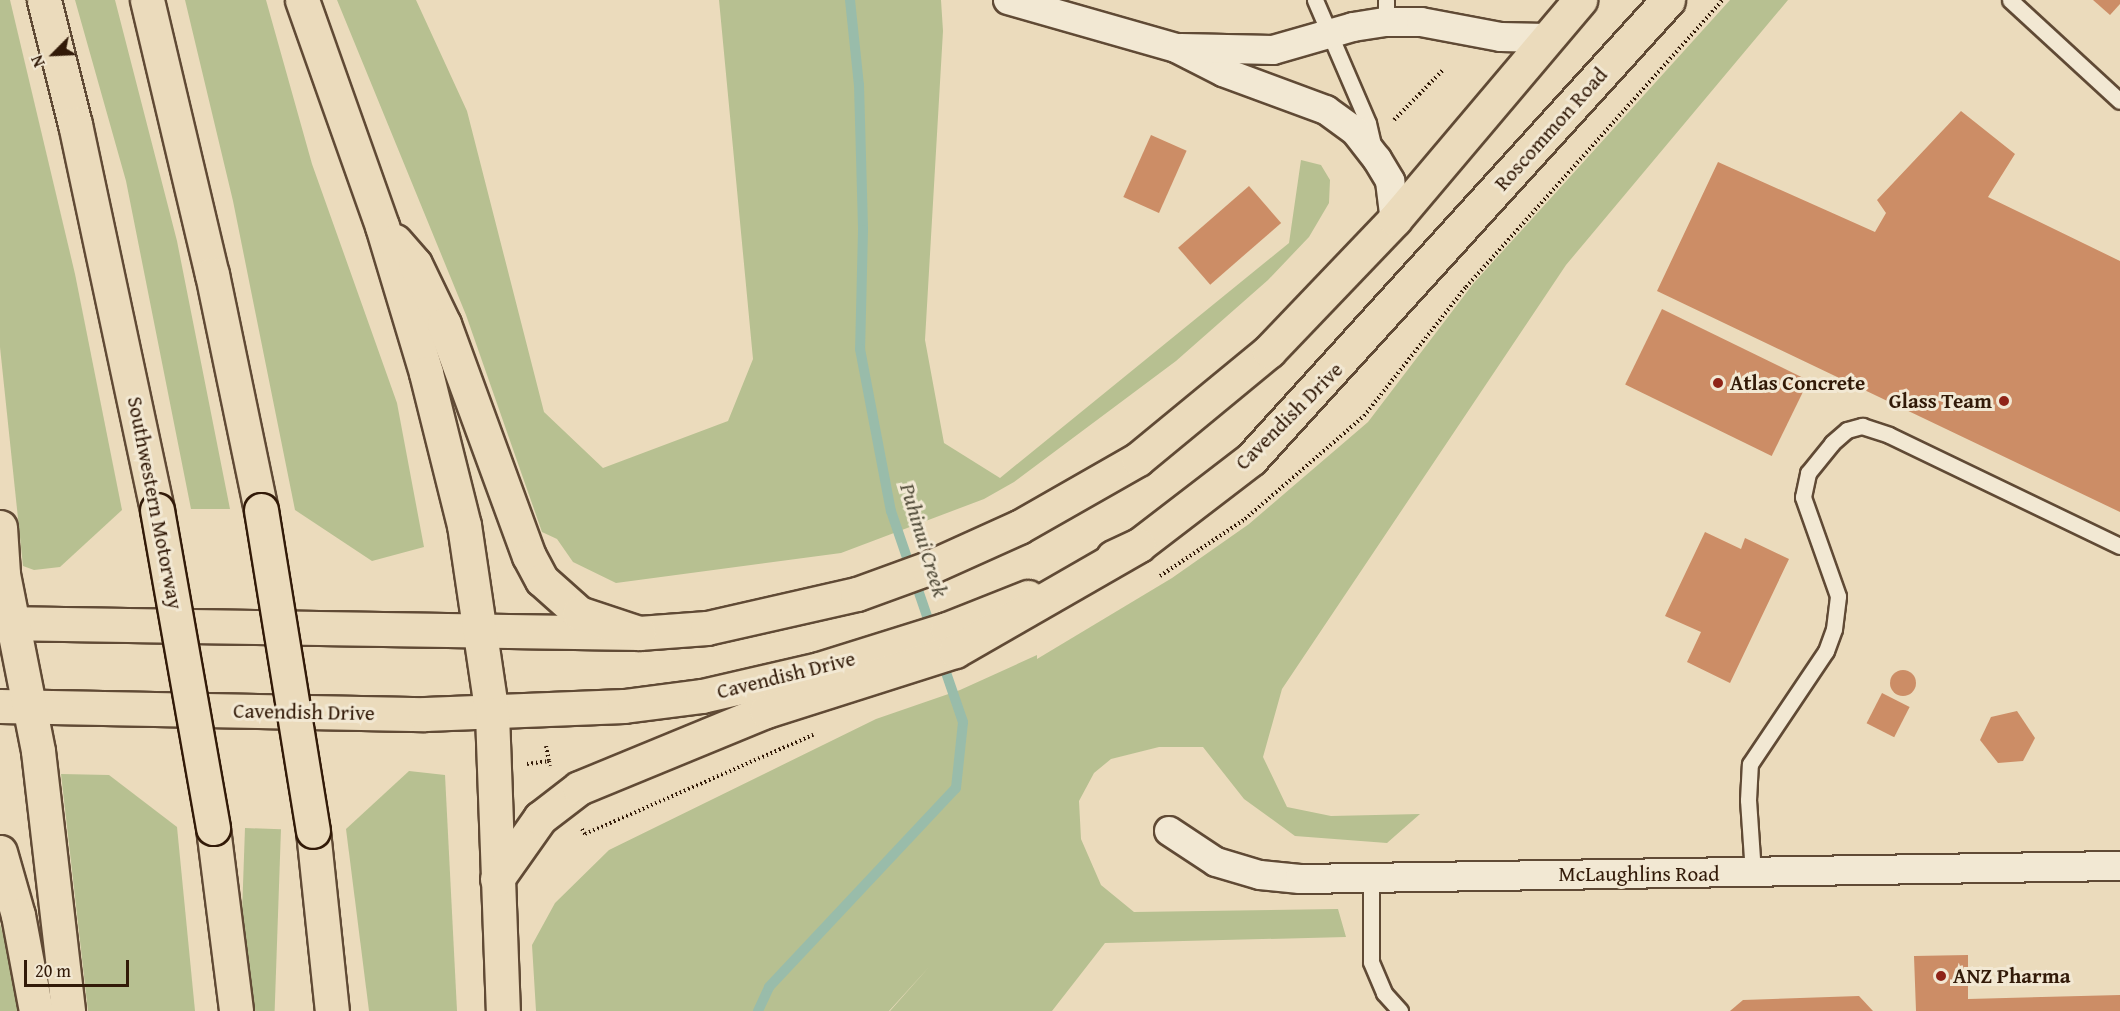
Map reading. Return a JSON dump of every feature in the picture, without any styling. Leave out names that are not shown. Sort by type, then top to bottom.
[{"type":"main road","name":"Southwestern Motorway","points":[[44,0],[75,124],[157,510],[213,828],[236,1011]]},
{"type":"main road","points":[[147,0],[209,263],[261,510],[313,831],[332,1011]]},
{"type":"main road","points":[[302,0],[382,226],[449,462],[464,525],[492,714],[503,1011]]},
{"type":"main road","points":[[8,623],[480,634],[639,633],[707,628],[857,594],[997,538],[1138,459],[1269,351],[1395,219],[1580,0]]},
{"type":"main road","name":"Roscommon Road","points":[[1435,259],[1668,0]]},
{"type":"main road","points":[[382,226],[415,264],[444,324],[529,556],[542,580],[579,614],[639,633]]},
{"type":"main road","name":"Cavendish Drive","points":[[15,707],[492,714],[624,706],[702,696],[955,651],[1021,608],[1139,544],[1251,459],[1435,259]]},
{"type":"main road","points":[[0,527],[15,707],[68,1011]]},
{"type":"main road","points":[[497,879],[535,823],[558,801],[579,788],[883,663]]},
{"type":"main road","points":[[0,852],[18,915],[36,1011]]},
{"type":"street","points":[[1008,0],[1176,48],[1223,72],[1326,110],[1355,131],[1377,159],[1390,181],[1395,219]]},
{"type":"street","points":[[1176,48],[1273,50],[1327,35],[1386,11],[1421,22],[1501,37],[1546,38]]},
{"type":"street","name":"McLaughlins Road","points":[[1169,831],[1216,862],[1260,875],[1300,879],[1371,876],[1754,873],[2120,866]]},
{"type":"lane","points":[[1315,0],[1327,35],[1368,123],[1377,159]]},
{"type":"lane","points":[[2010,0],[2120,101]]},
{"type":"lane","points":[[1754,873],[1748,800],[1750,764],[1826,651],[1834,629],[1838,596],[1803,497],[1808,473],[1832,443],[1847,430],[1862,426],[1889,435],[2120,546]]},
{"type":"lane","points":[[1371,876],[1371,962],[1384,993],[1400,1011]]},
{"type":"path","points":[[1389,124],[1444,69]]},
{"type":"path","points":[[581,826],[585,834],[816,734]]},
{"type":"path","points":[[546,746],[552,771]]},
{"type":"path","points":[[524,764],[549,761]]},
{"type":"green space","points":[[0,0],[10,0],[75,274],[122,510],[60,567],[34,570],[23,566],[0,347]]},
{"type":"green space","points":[[75,0],[115,0],[177,241],[230,509],[191,509],[126,181]]},
{"type":"green space","points":[[185,0],[266,0],[312,164],[397,403],[424,547],[372,561],[295,510],[233,201]]},
{"type":"green space","points":[[337,0],[416,0],[467,111],[544,412],[603,468],[728,421],[753,359],[719,0],[941,0],[943,31],[925,340],[944,443],[1000,478],[1289,243],[1301,160],[1321,165],[1330,180],[1329,203],[1309,237],[1268,280],[1176,361],[1014,482],[984,499],[841,553],[616,583],[573,562],[557,539],[542,532],[466,315]]},
{"type":"green space","points":[[1730,0],[1788,0],[1566,265],[1282,689],[1263,757],[1287,807],[1331,816],[1420,814],[1387,843],[1295,836],[1244,799],[1203,747],[1159,747],[1111,759],[1094,773],[1079,801],[1081,839],[1101,885],[1134,912],[1338,909],[1346,937],[1105,943],[1052,1011],[890,1011],[929,967],[889,1011],[536,1011],[532,945],[555,903],[609,850],[876,719],[960,690],[1037,655],[1037,659],[1172,578],[1249,524],[1368,422],[1473,284]]},
{"type":"green space","points":[[409,771],[445,775],[457,1011],[369,1011],[346,829]]},
{"type":"green space","points":[[61,774],[109,775],[177,827],[195,1011],[88,1011]]},
{"type":"green space","points":[[245,828],[281,829],[275,1011],[239,1011]]},
{"type":"green space","points":[[0,924],[22,1000],[24,1011],[0,1011]]},
{"type":"building","points":[[2093,0],[2120,0],[2120,4],[2110,15]]},
{"type":"building","name":"Glass Team","points":[[1961,111],[2015,154],[1988,197],[2120,261],[2120,512],[1657,291],[1718,162],[1875,232],[1886,213],[1877,200]]},
{"type":"building","points":[[1151,135],[1187,151],[1159,213],[1123,197]]},
{"type":"building","points":[[1249,186],[1281,223],[1210,285],[1178,248]]},
{"type":"building","name":"Atlas Concrete","points":[[1662,309],[1809,380],[1772,456],[1625,384]]},
{"type":"building","points":[[1705,532],[1741,549],[1745,538],[1789,559],[1730,683],[1687,662],[1701,632],[1665,616]]},
{"type":"building","points":[[1903,670],[1912,674],[1916,683],[1912,692],[1903,696],[1894,692],[1890,683],[1894,674]]},
{"type":"building","points":[[1882,693],[1910,707],[1894,737],[1867,723]]},
{"type":"building","points":[[2017,711],[2035,738],[2023,761],[1998,763],[1980,740],[1991,717]]},
{"type":"building","name":"ANZ Pharma","points":[[1968,955],[1968,999],[2120,995],[2120,1011],[1916,1011],[1914,956]]},
{"type":"building","points":[[1859,996],[1873,1011],[1730,1011],[1743,1000]]},
{"type":"waterway","name":"Puhinui Creek","points":[[850,0],[859,85],[863,230],[860,349],[891,511],[932,631]]},
{"type":"waterway","name":"Puhinui Creek","points":[[758,1011],[769,987],[956,788],[963,722],[941,658]]},
{"type":"place","name":"Atlas Concrete","points":[[1718,383]]},
{"type":"place","name":"Glass Team","points":[[2004,401]]},
{"type":"place","name":"ANZ Pharma","points":[[1941,976]]}]
